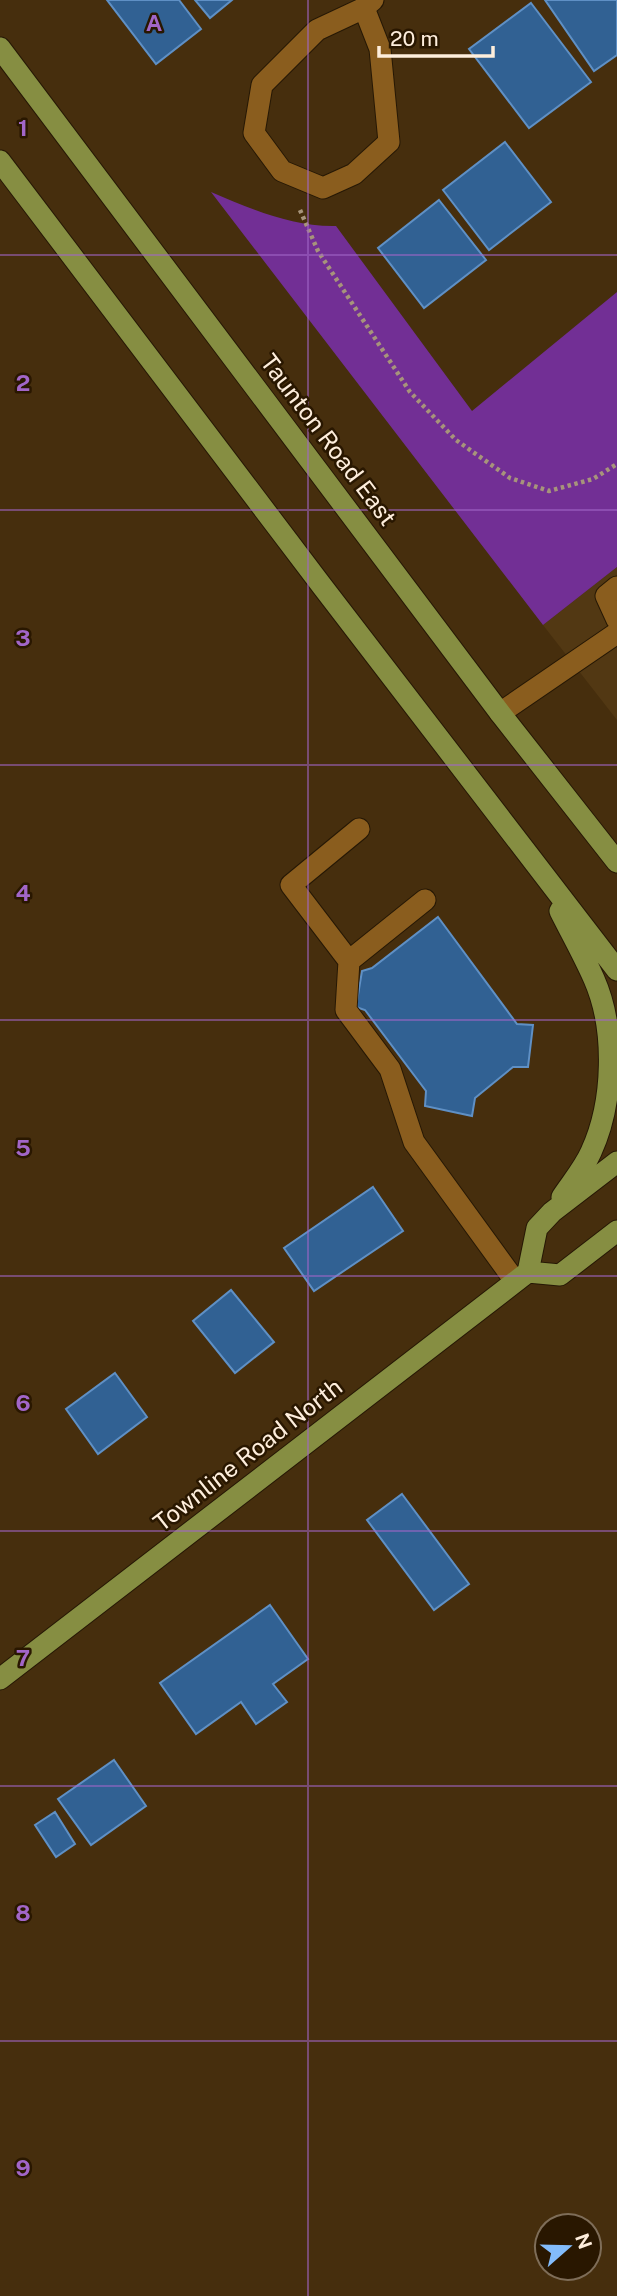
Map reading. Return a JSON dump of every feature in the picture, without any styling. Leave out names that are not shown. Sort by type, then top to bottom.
[{"type":"main road","name":"Taunton Road East","points":[[0,47],[500,713],[617,862]]},
{"type":"main road","points":[[0,161],[305,565],[617,970]]},
{"type":"main road","points":[[537,866],[595,980],[607,1021],[609,1072],[606,1111],[591,1153],[552,1212]]},
{"type":"main road","points":[[617,1162],[552,1212],[537,1228],[521,1277],[560,1275],[617,1231]]},
{"type":"main road","name":"Townline Road North","points":[[0,1679],[521,1277]]},
{"type":"street","points":[[369,4],[380,49],[388,142],[354,174],[323,188],[282,172],[254,133],[262,85],[317,30],[369,4]]},
{"type":"street","points":[[617,587],[606,596],[617,620]]},
{"type":"street","points":[[500,713],[617,633]]},
{"type":"street","points":[[359,829],[291,885],[349,961],[346,1010],[390,1069],[414,1142],[521,1277]]},
{"type":"street","points":[[349,961],[425,900]]},
{"type":"path","points":[[282,172],[318,251],[374,338],[410,392],[456,440],[510,478],[549,491],[593,479],[617,464]]},
{"type":"shaded area","points":[[211,192],[288,220],[336,226],[472,411],[617,292],[617,567],[543,625]]},
{"type":"shaded area","points":[[617,567],[617,720],[543,625]]},
{"type":"building","points":[[107,0],[179,0],[201,29],[156,64]]},
{"type":"building","points":[[195,0],[232,0],[210,18]]},
{"type":"building","points":[[545,0],[617,0],[617,55],[594,71]]},
{"type":"building","points":[[531,3],[591,82],[529,128],[469,49]]},
{"type":"building","points":[[505,142],[551,202],[489,250],[443,190]]},
{"type":"building","points":[[439,200],[486,260],[424,308],[378,248]]},
{"type":"building","points":[[438,917],[517,1024],[533,1025],[528,1067],[513,1067],[475,1098],[472,1116],[425,1106],[426,1091],[365,1010],[356,1007],[362,971],[372,968]]},
{"type":"building","points":[[373,1187],[403,1231],[314,1291],[284,1248]]},
{"type":"building","points":[[231,1290],[274,1342],[235,1373],[193,1321]]},
{"type":"building","points":[[115,1373],[147,1417],[98,1454],[66,1409]]},
{"type":"building","points":[[402,1494],[469,1584],[434,1610],[367,1520]]},
{"type":"building","points":[[270,1605],[308,1659],[273,1684],[287,1702],[256,1724],[241,1702],[196,1734],[160,1683]]},
{"type":"building","points":[[114,1760],[146,1806],[91,1845],[58,1799]]},
{"type":"building","points":[[55,1812],[75,1844],[56,1857],[35,1825]]}]
